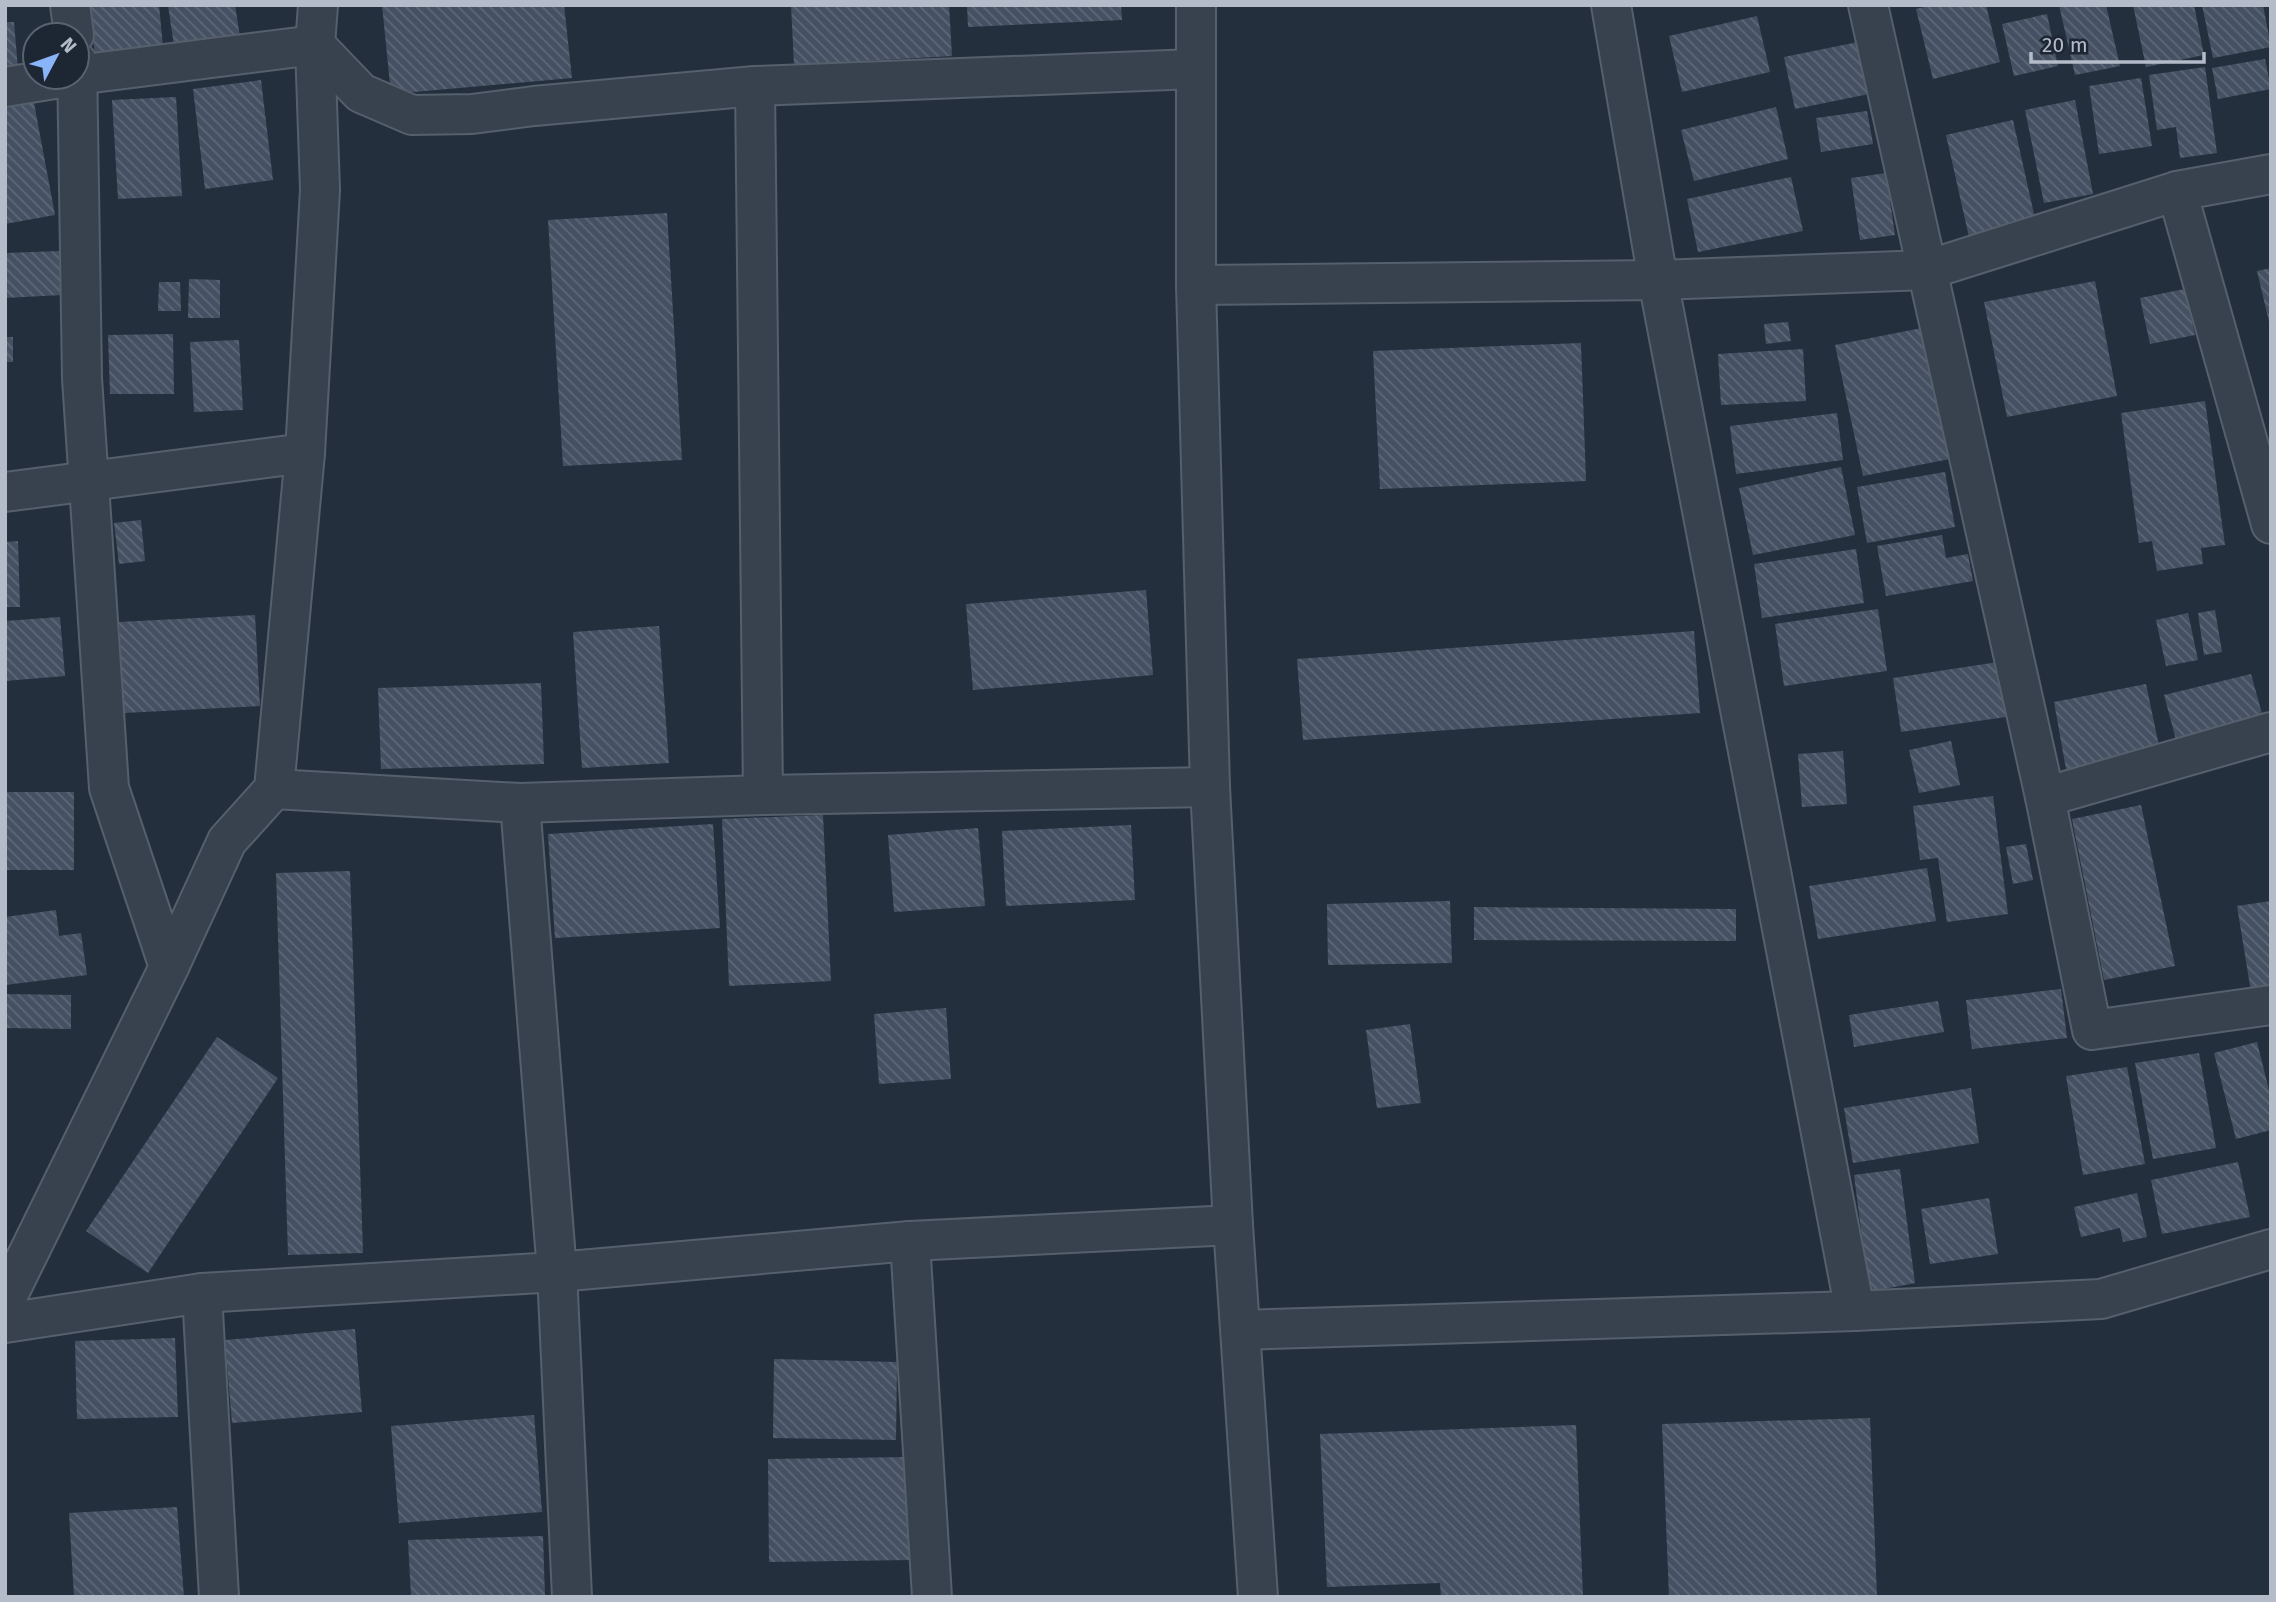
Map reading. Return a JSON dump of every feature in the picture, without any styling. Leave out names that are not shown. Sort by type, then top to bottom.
[{"type":"street","points":[[5,1301],[169,967],[227,841],[274,789],[305,453],[320,190],[315,45],[318,5]]},
{"type":"street","points":[[1196,5],[1196,285],[1210,787],[1233,1225],[1258,1597]]},
{"type":"street","points":[[1612,5],[1658,280],[1855,1311]]},
{"type":"street","points":[[1868,5],[2045,797],[2092,1030],[2271,1005]]},
{"type":"street","points":[[91,70],[315,45]]},
{"type":"street","points":[[315,45],[361,93],[412,115],[472,114],[755,86],[1195,69]]},
{"type":"street","points":[[755,86],[762,794]]},
{"type":"street","points":[[75,91],[82,378],[109,788],[169,967]]},
{"type":"street","points":[[1196,285],[1658,280],[1927,270],[2177,191],[2271,174]]},
{"type":"street","points":[[2177,191],[2271,524]]},
{"type":"street","points":[[5,492],[305,453]]},
{"type":"street","points":[[2045,797],[2271,732]]},
{"type":"street","points":[[274,789],[520,803],[762,794],[1210,787]]},
{"type":"street","points":[[520,803],[557,1272],[572,1597]]},
{"type":"street","points":[[5,1323],[202,1293],[557,1272],[911,1241],[1233,1225]]},
{"type":"street","points":[[911,1241],[932,1597]]},
{"type":"street","points":[[1241,1330],[1855,1311],[2101,1299],[2271,1249]]},
{"type":"street","points":[[202,1293],[219,1597]]},
{"type":"building","points":[[89,5],[159,5],[163,47],[95,55]]},
{"type":"building","points":[[168,5],[235,5],[240,37],[174,46]]},
{"type":"building","points":[[382,5],[564,5],[572,78],[391,94]]},
{"type":"building","points":[[791,5],[949,5],[952,56],[794,65]]},
{"type":"building","points":[[967,5],[1121,5],[1122,20],[968,27]]},
{"type":"building","points":[[1933,5],[1986,5],[2000,62],[1933,79],[1916,9]]},
{"type":"building","points":[[2059,5],[2106,5],[2120,66],[2075,75]]},
{"type":"building","points":[[2133,5],[2194,5],[2204,55],[2146,67]]},
{"type":"building","points":[[2202,5],[2263,5],[2271,47],[2213,58]]},
{"type":"building","points":[[2047,14],[2058,66],[2014,76],[2002,24]]},
{"type":"building","points":[[1757,16],[1770,72],[1682,92],[1669,36]]},
{"type":"building","points":[[5,22],[14,22],[18,69],[5,70]]},
{"type":"building","points":[[1863,41],[1874,93],[1795,109],[1784,57]]},
{"type":"building","points":[[2265,59],[2271,89],[2218,99],[2212,68]]},
{"type":"building","points":[[2205,67],[2217,153],[2180,158],[2176,127],[2157,130],[2149,75]]},
{"type":"building","points":[[2141,78],[2152,146],[2099,154],[2089,86]]},
{"type":"building","points":[[261,80],[273,180],[205,189],[193,89]]},
{"type":"building","points":[[176,97],[182,196],[118,199],[112,100]]},
{"type":"building","points":[[2075,100],[2093,194],[2044,203],[2025,110]]},
{"type":"building","points":[[34,103],[55,215],[5,224],[5,108]]},
{"type":"building","points":[[1776,107],[1788,159],[1694,181],[1681,130]]},
{"type":"building","points":[[1867,111],[1873,144],[1821,152],[1816,118]]},
{"type":"building","points":[[2013,120],[2036,223],[1969,237],[1946,135]]},
{"type":"building","points":[[1886,173],[1895,235],[1860,240],[1851,178]]},
{"type":"building","points":[[1791,177],[1803,231],[1698,252],[1687,199]]},
{"type":"building","points":[[667,213],[682,460],[563,466],[548,220]]},
{"type":"building","points":[[60,251],[62,295],[5,298],[5,253]]},
{"type":"building","points":[[2271,268],[2271,326],[2270,326],[2257,271]]},
{"type":"building","points":[[189,279],[220,280],[220,318],[188,318]]},
{"type":"building","points":[[2095,281],[2117,396],[2007,417],[1984,302]]},
{"type":"building","points":[[159,282],[180,282],[181,311],[158,311]]},
{"type":"building","points":[[2185,289],[2195,335],[2150,344],[2140,298]]},
{"type":"building","points":[[1788,322],[1791,341],[1766,344],[1764,324]]},
{"type":"building","points":[[1927,327],[1955,458],[1863,476],[1835,345]]},
{"type":"building","points":[[173,334],[174,394],[110,394],[108,335]]},
{"type":"building","points":[[5,337],[13,337],[13,362],[5,362]]},
{"type":"building","points":[[239,340],[243,410],[194,412],[190,342]]},
{"type":"building","points":[[1581,343],[1586,481],[1380,489],[1373,351]]},
{"type":"building","points":[[1803,349],[1806,401],[1721,405],[1718,354]]},
{"type":"building","points":[[2205,401],[2225,545],[2201,548],[2203,564],[2157,571],[2152,541],[2139,543],[2121,413]]},
{"type":"building","points":[[1837,413],[1843,460],[1736,474],[1730,426]]},
{"type":"building","points":[[1841,467],[1855,535],[1753,555],[1739,488]]},
{"type":"building","points":[[1945,472],[1955,527],[1867,543],[1857,487]]},
{"type":"building","points":[[141,520],[145,561],[119,564],[114,523]]},
{"type":"building","points":[[1942,535],[1946,558],[1968,554],[1973,581],[1886,596],[1877,546]]},
{"type":"building","points":[[18,541],[20,607],[5,607],[5,542]]},
{"type":"building","points":[[1856,549],[1864,603],[1762,618],[1754,564]]},
{"type":"building","points":[[1146,590],[1153,675],[973,690],[966,604]]},
{"type":"building","points":[[1878,609],[1887,671],[1784,686],[1775,624]]},
{"type":"building","points":[[2215,610],[2222,652],[2204,655],[2198,613]]},
{"type":"building","points":[[2188,613],[2198,660],[2166,666],[2156,620]]},
{"type":"building","points":[[255,615],[260,706],[124,713],[119,622]]},
{"type":"building","points":[[60,617],[65,676],[5,681],[5,621]]},
{"type":"building","points":[[659,626],[669,763],[582,768],[573,632]]},
{"type":"building","points":[[1694,631],[1700,713],[1303,740],[1297,659]]},
{"type":"building","points":[[1998,662],[2006,717],[1901,732],[1893,678]]},
{"type":"building","points":[[2251,674],[2266,728],[2179,751],[2164,695]]},
{"type":"building","points":[[541,683],[544,764],[381,769],[378,688]]},
{"type":"building","points":[[2146,684],[2160,751],[2066,769],[2054,702]]},
{"type":"building","points":[[1951,741],[1960,785],[1919,793],[1909,750]]},
{"type":"building","points":[[1843,751],[1847,804],[1802,807],[1798,754]]},
{"type":"building","points":[[5,792],[74,792],[74,870],[5,870]]},
{"type":"building","points":[[1993,796],[2008,914],[1947,922],[1938,858],[1920,860],[1913,806]]},
{"type":"building","points":[[2141,805],[2175,966],[2104,980],[2072,819]]},
{"type":"building","points":[[823,815],[831,981],[729,986],[722,819]]},
{"type":"building","points":[[713,824],[720,928],[555,938],[548,834]]},
{"type":"building","points":[[1131,825],[1135,900],[1006,906],[1002,831]]},
{"type":"building","points":[[978,828],[985,906],[894,912],[888,835]]},
{"type":"building","points":[[2026,844],[2033,880],[2013,884],[2006,847]]},
{"type":"building","points":[[1927,868],[1936,921],[1818,939],[1809,886]]},
{"type":"building","points":[[350,871],[363,1253],[288,1255],[276,873]]},
{"type":"building","points":[[1450,901],[1452,963],[1328,965],[1327,904]]},
{"type":"building","points":[[2271,901],[2271,989],[2251,992],[2237,906]]},
{"type":"building","points":[[1474,907],[1736,909],[1736,941],[1474,940]]},
{"type":"building","points":[[56,910],[59,936],[81,933],[87,975],[5,985],[5,917]]},
{"type":"building","points":[[2061,989],[2067,1038],[1972,1049],[1966,1000]]},
{"type":"building","points":[[5,994],[71,995],[71,1029],[5,1028]]},
{"type":"building","points":[[1938,1001],[1944,1032],[1854,1047],[1849,1015]]},
{"type":"building","points":[[946,1008],[951,1079],[879,1084],[874,1014]]},
{"type":"building","points":[[1410,1024],[1421,1103],[1377,1108],[1366,1030]]},
{"type":"building","points":[[217,1037],[278,1078],[148,1273],[86,1231]]},
{"type":"building","points":[[2257,1042],[2271,1098],[2271,1130],[2236,1139],[2214,1053]]},
{"type":"building","points":[[2199,1053],[2216,1148],[2153,1159],[2135,1063]]},
{"type":"building","points":[[2127,1067],[2145,1164],[2083,1175],[2066,1076]]},
{"type":"building","points":[[1971,1088],[1979,1143],[1853,1163],[1844,1108]]},
{"type":"building","points":[[2238,1162],[2250,1217],[2162,1234],[2151,1180]]},
{"type":"building","points":[[1900,1169],[1915,1283],[1869,1292],[1854,1175]]},
{"type":"building","points":[[2137,1193],[2147,1237],[2123,1242],[2120,1228],[2081,1237],[2074,1207]]},
{"type":"building","points":[[1989,1198],[1998,1254],[1930,1264],[1921,1209]]},
{"type":"building","points":[[355,1329],[362,1412],[232,1423],[225,1340]]},
{"type":"building","points":[[175,1338],[178,1417],[77,1419],[75,1341]]},
{"type":"building","points":[[774,1359],[897,1362],[896,1440],[773,1438]]},
{"type":"building","points":[[534,1415],[542,1512],[399,1523],[391,1426]]},
{"type":"building","points":[[1870,1418],[1877,1597],[1669,1597],[1662,1424]]},
{"type":"building","points":[[1576,1425],[1583,1597],[1441,1597],[1440,1583],[1327,1587],[1320,1434]]},
{"type":"building","points":[[910,1457],[912,1560],[769,1562],[768,1459]]},
{"type":"building","points":[[177,1507],[184,1597],[74,1597],[69,1513]]},
{"type":"building","points":[[543,1536],[545,1597],[411,1597],[408,1540]]}]
